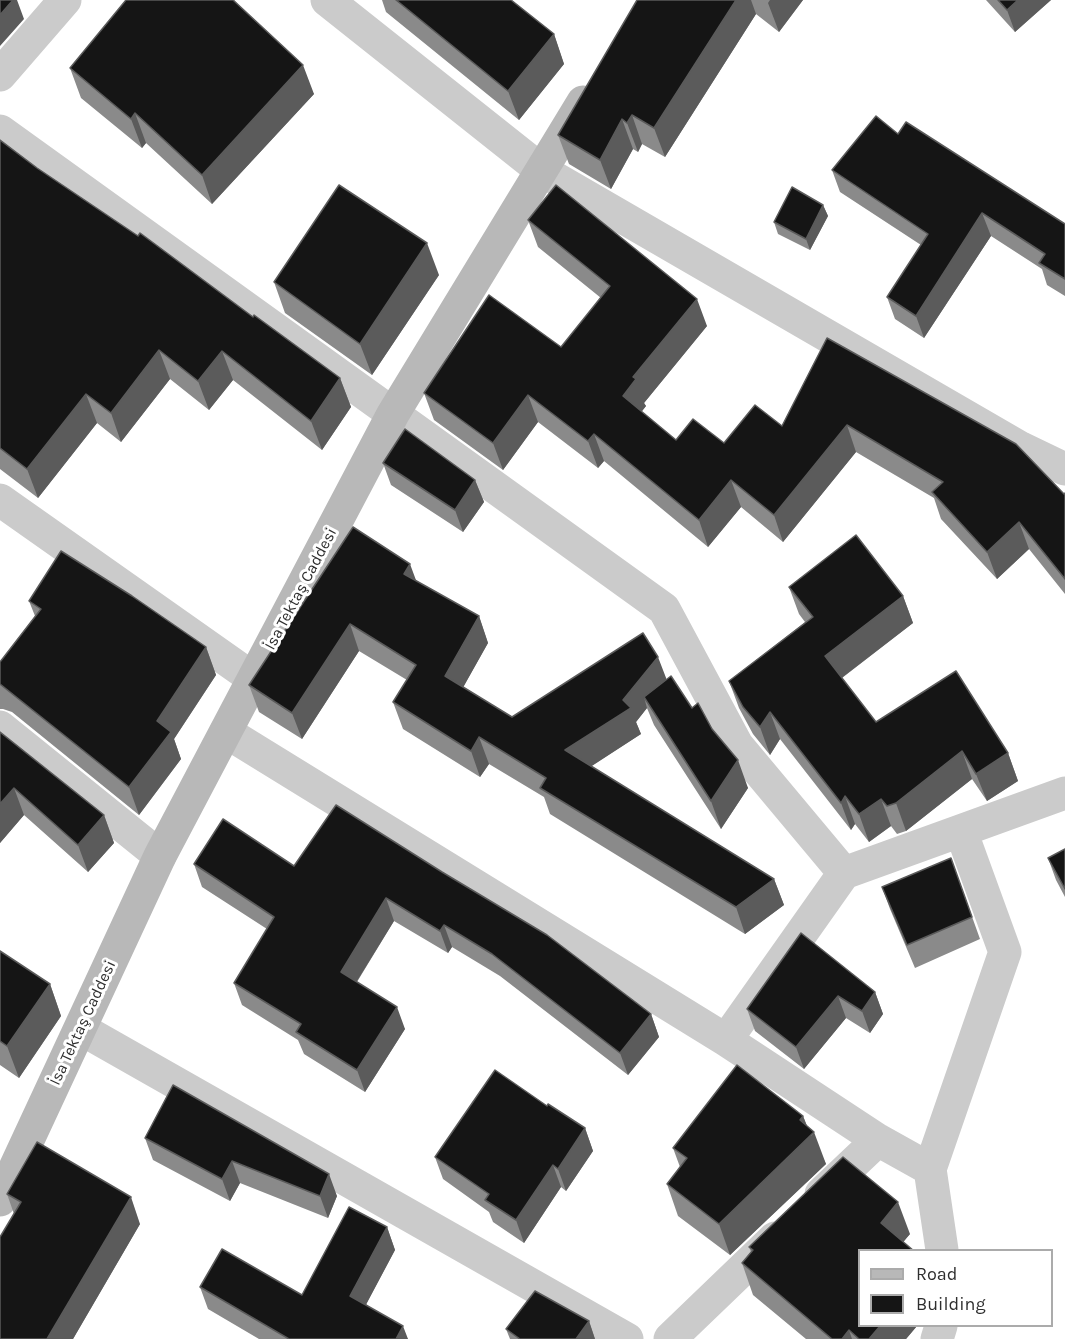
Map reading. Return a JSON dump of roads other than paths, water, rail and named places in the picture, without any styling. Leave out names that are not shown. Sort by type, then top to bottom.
[{"type":"street","points":[[0,75],[65,0]]},
{"type":"street","points":[[327,0],[541,170],[1021,448],[1065,469]]},
{"type":"street","name":"İsa Tektaş Caddesi","points":[[0,1200],[160,856],[393,414],[596,80]]},
{"type":"street","points":[[0,131],[664,609],[736,745],[844,873]]},
{"type":"street","points":[[0,500],[254,679]]},
{"type":"street","points":[[0,727],[160,856]]},
{"type":"street","points":[[226,732],[726,1040],[878,1140],[930,1169]]},
{"type":"street","points":[[726,1040],[844,873],[1065,793]]},
{"type":"street","points":[[942,1249],[930,1169],[1005,952],[961,831]]},
{"type":"street","points":[[81,1029],[627,1339]]},
{"type":"street","points":[[670,1339],[878,1140]]}]
